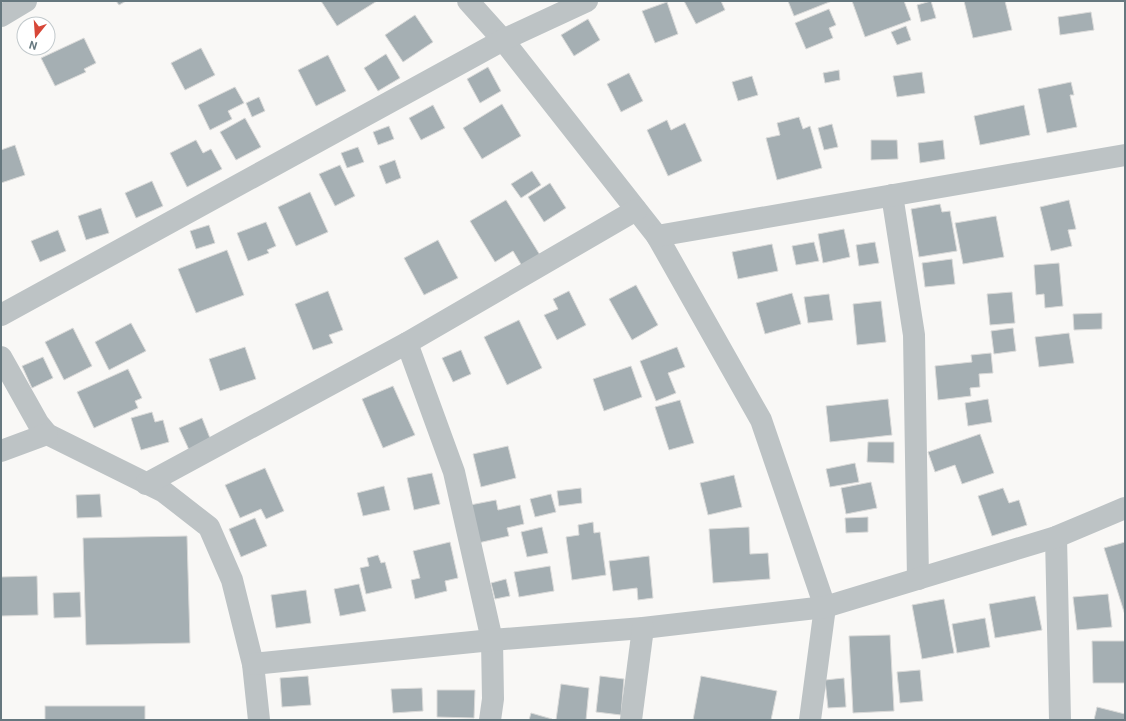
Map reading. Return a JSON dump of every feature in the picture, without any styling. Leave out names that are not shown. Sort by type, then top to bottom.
[{"type":"street","points":[[1,16],[26,1]]},
{"type":"street","points":[[468,1],[503,40],[657,236],[761,420],[825,607],[810,720]]},
{"type":"street","points":[[1,316],[503,40],[587,1]]},
{"type":"street","points":[[657,236],[1125,155]]},
{"type":"street","points":[[892,195],[914,335],[918,579]]},
{"type":"street","points":[[146,484],[407,342],[636,210]]},
{"type":"street","points":[[407,342],[454,472],[492,640],[493,699],[490,720]]},
{"type":"street","points":[[1,357],[38,423],[47,434],[164,492],[209,528],[232,580],[253,664],[259,720]]},
{"type":"street","points":[[1,451],[47,434]]},
{"type":"street","points":[[253,664],[492,640],[643,628],[825,607],[1056,537],[1125,508]]},
{"type":"street","points":[[1056,537],[1060,720]]},
{"type":"street","points":[[631,720],[643,628]]},
{"type":"building","points":[[116,1],[126,1],[119,5]]},
{"type":"building","points":[[321,1],[377,1],[337,26]]},
{"type":"building","points":[[684,1],[721,1],[725,10],[696,24]]},
{"type":"building","points":[[788,1],[832,1],[794,16]]},
{"type":"building","points":[[852,1],[904,1],[911,20],[865,37]]},
{"type":"building","points":[[931,1],[936,18],[921,22],[917,5]]},
{"type":"building","points":[[964,1],[1005,1],[1012,30],[973,38]]},
{"type":"building","points":[[667,2],[678,34],[655,43],[642,11]]},
{"type":"building","points":[[829,9],[836,25],[829,28],[833,38],[806,49],[795,23]]},
{"type":"building","points":[[1091,12],[1094,30],[1060,35],[1058,17]]},
{"type":"building","points":[[415,15],[433,42],[403,62],[385,35]]},
{"type":"building","points":[[588,19],[600,40],[574,56],[561,35]]},
{"type":"building","points":[[906,26],[911,40],[897,45],[891,32]]},
{"type":"building","points":[[84,38],[96,63],[84,69],[86,72],[55,86],[41,58],[45,56],[56,56],[56,51]]},
{"type":"building","points":[[201,48],[215,75],[185,90],[171,63]]},
{"type":"building","points":[[386,54],[400,78],[378,91],[364,68]]},
{"type":"building","points":[[328,55],[346,91],[316,106],[298,70]]},
{"type":"building","points":[[488,67],[501,91],[480,103],[467,79]]},
{"type":"building","points":[[839,70],[840,80],[825,83],[823,73]]},
{"type":"building","points":[[922,72],[925,93],[897,97],[893,76]]},
{"type":"building","points":[[629,73],[643,101],[621,112],[607,84]]},
{"type":"building","points":[[752,76],[758,95],[738,101],[732,82]]},
{"type":"building","points":[[1071,82],[1074,95],[1070,95],[1077,127],[1047,133],[1038,89]]},
{"type":"building","points":[[235,87],[244,103],[228,111],[232,119],[210,130],[198,105]]},
{"type":"building","points":[[259,97],[265,111],[252,117],[246,103]]},
{"type":"building","points":[[502,104],[521,136],[482,159],[463,128]]},
{"type":"building","points":[[433,105],[445,128],[421,140],[409,118]]},
{"type":"building","points":[[1024,105],[1030,135],[980,145],[974,116]]},
{"type":"building","points":[[799,117],[803,129],[810,126],[822,168],[777,180],[766,138],[780,135],[777,123]]},
{"type":"building","points":[[245,118],[261,147],[236,160],[220,132]]},
{"type":"building","points":[[667,120],[671,130],[685,123],[702,161],[668,176],[647,130]]},
{"type":"building","points":[[832,124],[838,147],[824,150],[818,128]]},
{"type":"building","points":[[389,126],[394,139],[378,145],[373,132]]},
{"type":"building","points":[[196,140],[203,153],[211,149],[222,169],[187,187],[170,153]]},
{"type":"building","points":[[871,140],[897,140],[898,159],[871,160]]},
{"type":"building","points":[[943,140],[945,159],[920,163],[918,143]]},
{"type":"building","points":[[15,145],[25,175],[1,183],[1,150]]},
{"type":"building","points":[[358,147],[364,162],[347,168],[341,153]]},
{"type":"building","points":[[395,160],[401,178],[386,184],[379,166]]},
{"type":"building","points":[[340,165],[355,196],[335,206],[319,174]]},
{"type":"building","points":[[532,171],[541,185],[521,198],[511,184]]},
{"type":"building","points":[[152,181],[163,206],[136,218],[125,193]]},
{"type":"building","points":[[550,183],[566,208],[544,222],[528,197]]},
{"type":"building","points":[[310,192],[328,232],[296,246],[278,207]]},
{"type":"building","points":[[506,200],[540,255],[522,266],[513,251],[495,262],[470,221]]},
{"type":"building","points":[[1069,200],[1076,229],[1068,230],[1072,246],[1051,251],[1040,207]]},
{"type":"building","points":[[940,204],[942,212],[950,211],[957,251],[919,257],[911,209]]},
{"type":"building","points":[[101,208],[109,233],[86,240],[78,216]]},
{"type":"building","points":[[996,216],[1004,257],[963,264],[955,223]]},
{"type":"building","points":[[266,222],[276,246],[267,250],[269,253],[248,261],[237,233]]},
{"type":"building","points":[[209,225],[215,243],[196,249],[190,231]]},
{"type":"building","points":[[844,229],[850,257],[823,263],[818,234]]},
{"type":"building","points":[[58,230],[66,251],[40,262],[31,241]]},
{"type":"building","points":[[438,240],[458,278],[424,295],[404,258]]},
{"type":"building","points":[[814,242],[819,261],[796,265],[792,246]]},
{"type":"building","points":[[875,242],[879,263],[859,266],[856,245]]},
{"type":"building","points":[[772,244],[778,271],[738,279],[732,252]]},
{"type":"building","points":[[227,250],[244,295],[196,313],[178,269]]},
{"type":"building","points":[[952,259],[955,284],[925,287],[922,263]]},
{"type":"building","points":[[1059,263],[1063,306],[1045,308],[1044,294],[1036,295],[1034,265]]},
{"type":"building","points":[[636,285],[658,325],[632,340],[609,299]]},
{"type":"building","points":[[328,291],[343,330],[329,335],[333,343],[313,350],[295,304]]},
{"type":"building","points":[[569,291],[586,325],[557,340],[544,315],[558,309],[553,299]]},
{"type":"building","points":[[1012,292],[1015,323],[990,325],[987,294]]},
{"type":"building","points":[[792,293],[801,324],[765,334],[756,303]]},
{"type":"building","points":[[829,294],[833,320],[808,323],[804,297]]},
{"type":"building","points":[[881,301],[886,342],[857,345],[853,304]]},
{"type":"building","points":[[1102,313],[1102,329],[1074,330],[1073,314]]},
{"type":"building","points":[[519,320],[542,368],[507,385],[484,337]]},
{"type":"building","points":[[131,323],[146,351],[109,370],[95,342]]},
{"type":"building","points":[[73,328],[92,366],[64,380],[45,342]]},
{"type":"building","points":[[1013,328],[1016,351],[994,354],[991,331]]},
{"type":"building","points":[[1069,333],[1074,363],[1039,367],[1035,337]]},
{"type":"building","points":[[245,347],[256,379],[220,391],[209,359]]},
{"type":"building","points":[[677,347],[685,367],[668,373],[676,393],[656,401],[640,361]]},
{"type":"building","points":[[461,350],[471,374],[453,382],[442,358]]},
{"type":"building","points":[[991,353],[993,373],[979,374],[980,387],[970,388],[971,396],[938,400],[935,366],[972,362],[971,355]]},
{"type":"building","points":[[43,357],[53,378],[32,388],[22,366]]},
{"type":"building","points":[[631,366],[642,397],[604,411],[593,379]]},
{"type":"building","points":[[128,369],[142,398],[135,401],[138,408],[94,428],[77,392]]},
{"type":"building","points":[[393,386],[415,435],[383,448],[362,399]]},
{"type":"building","points":[[888,399],[892,435],[830,442],[826,406]]},
{"type":"building","points":[[988,399],[992,422],[968,426],[965,403]]},
{"type":"building","points":[[680,400],[694,443],[669,450],[655,407]]},
{"type":"building","points":[[152,412],[155,422],[163,420],[169,442],[141,450],[131,418]]},
{"type":"building","points":[[202,418],[212,443],[190,452],[179,428]]},
{"type":"building","points":[[980,434],[994,473],[962,484],[955,465],[935,472],[928,452]]},
{"type":"building","points":[[868,442],[894,442],[894,463],[867,462]]},
{"type":"building","points":[[508,446],[516,478],[481,487],[473,454]]},
{"type":"building","points":[[855,463],[859,482],[830,487],[826,469]]},
{"type":"building","points":[[265,468],[284,511],[266,519],[261,509],[240,518],[225,485]]},
{"type":"building","points":[[432,473],[440,504],[414,510],[407,478]]},
{"type":"building","points":[[734,475],[742,507],[708,515],[700,483]]},
{"type":"building","points":[[871,482],[877,508],[846,514],[841,488]]},
{"type":"building","points":[[384,486],[390,510],[363,516],[357,493]]},
{"type":"building","points":[[581,488],[582,503],[559,506],[557,491]]},
{"type":"building","points":[[1003,488],[1009,503],[1019,500],[1027,525],[992,536],[978,496]]},
{"type":"building","points":[[100,494],[102,517],[77,518],[76,495]]},
{"type":"building","points":[[551,494],[556,512],[535,517],[530,499]]},
{"type":"building","points":[[496,500],[498,510],[520,505],[524,524],[507,528],[509,536],[478,543],[470,505]]},
{"type":"building","points":[[868,517],[868,532],[846,533],[845,518]]},
{"type":"building","points":[[255,518],[267,546],[241,557],[229,529]]},
{"type":"building","points":[[593,522],[594,533],[600,532],[606,575],[572,580],[566,537],[579,535],[578,525]]},
{"type":"building","points":[[542,527],[548,553],[527,557],[521,532]]},
{"type":"building","points":[[749,527],[750,554],[768,553],[770,579],[713,583],[709,529]]},
{"type":"building","points":[[187,536],[190,643],[86,645],[83,538]]},
{"type":"building","points":[[450,542],[458,578],[445,581],[447,591],[415,599],[411,580],[420,578],[413,551]]},
{"type":"building","points":[[1125,542],[1125,615],[1104,548]]},
{"type":"building","points":[[378,555],[381,563],[385,562],[392,588],[366,594],[360,568],[369,566],[367,558]]},
{"type":"building","points":[[649,556],[653,598],[638,600],[637,588],[613,591],[609,561]]},
{"type":"building","points":[[550,566],[554,591],[519,597],[514,572]]},
{"type":"building","points":[[37,576],[38,615],[1,616],[1,577]]},
{"type":"building","points":[[506,579],[510,596],[495,599],[491,583]]},
{"type":"building","points":[[359,584],[366,611],[340,616],[334,589]]},
{"type":"building","points":[[306,590],[311,623],[276,628],[271,595]]},
{"type":"building","points":[[80,592],[81,617],[54,618],[53,593]]},
{"type":"building","points":[[1108,594],[1112,627],[1077,630],[1073,597]]},
{"type":"building","points":[[1035,596],[1042,630],[995,638],[989,604]]},
{"type":"building","points":[[944,599],[954,653],[922,659],[912,605]]},
{"type":"building","points":[[985,618],[990,647],[957,653],[952,624]]},
{"type":"building","points":[[890,635],[894,711],[853,713],[849,636]]},
{"type":"building","points":[[1092,641],[1125,641],[1125,683],[1093,683]]},
{"type":"building","points":[[920,670],[923,701],[900,703],[897,672]]},
{"type":"building","points":[[308,676],[311,705],[282,707],[280,678]]},
{"type":"building","points":[[600,676],[624,679],[621,715],[596,712]]},
{"type":"building","points":[[701,676],[777,691],[771,720],[693,720]]},
{"type":"building","points":[[844,678],[846,707],[828,708],[825,680]]},
{"type":"building","points":[[561,684],[589,688],[586,720],[556,720]]},
{"type":"building","points":[[422,688],[423,711],[393,713],[391,689]]},
{"type":"building","points":[[437,690],[475,690],[474,718],[437,717]]},
{"type":"building","points":[[45,706],[145,706],[145,720],[45,720]]},
{"type":"building","points":[[1097,707],[1125,714],[1125,720],[1094,720]]},
{"type":"building","points":[[531,713],[552,719],[552,720],[529,720]]}]
